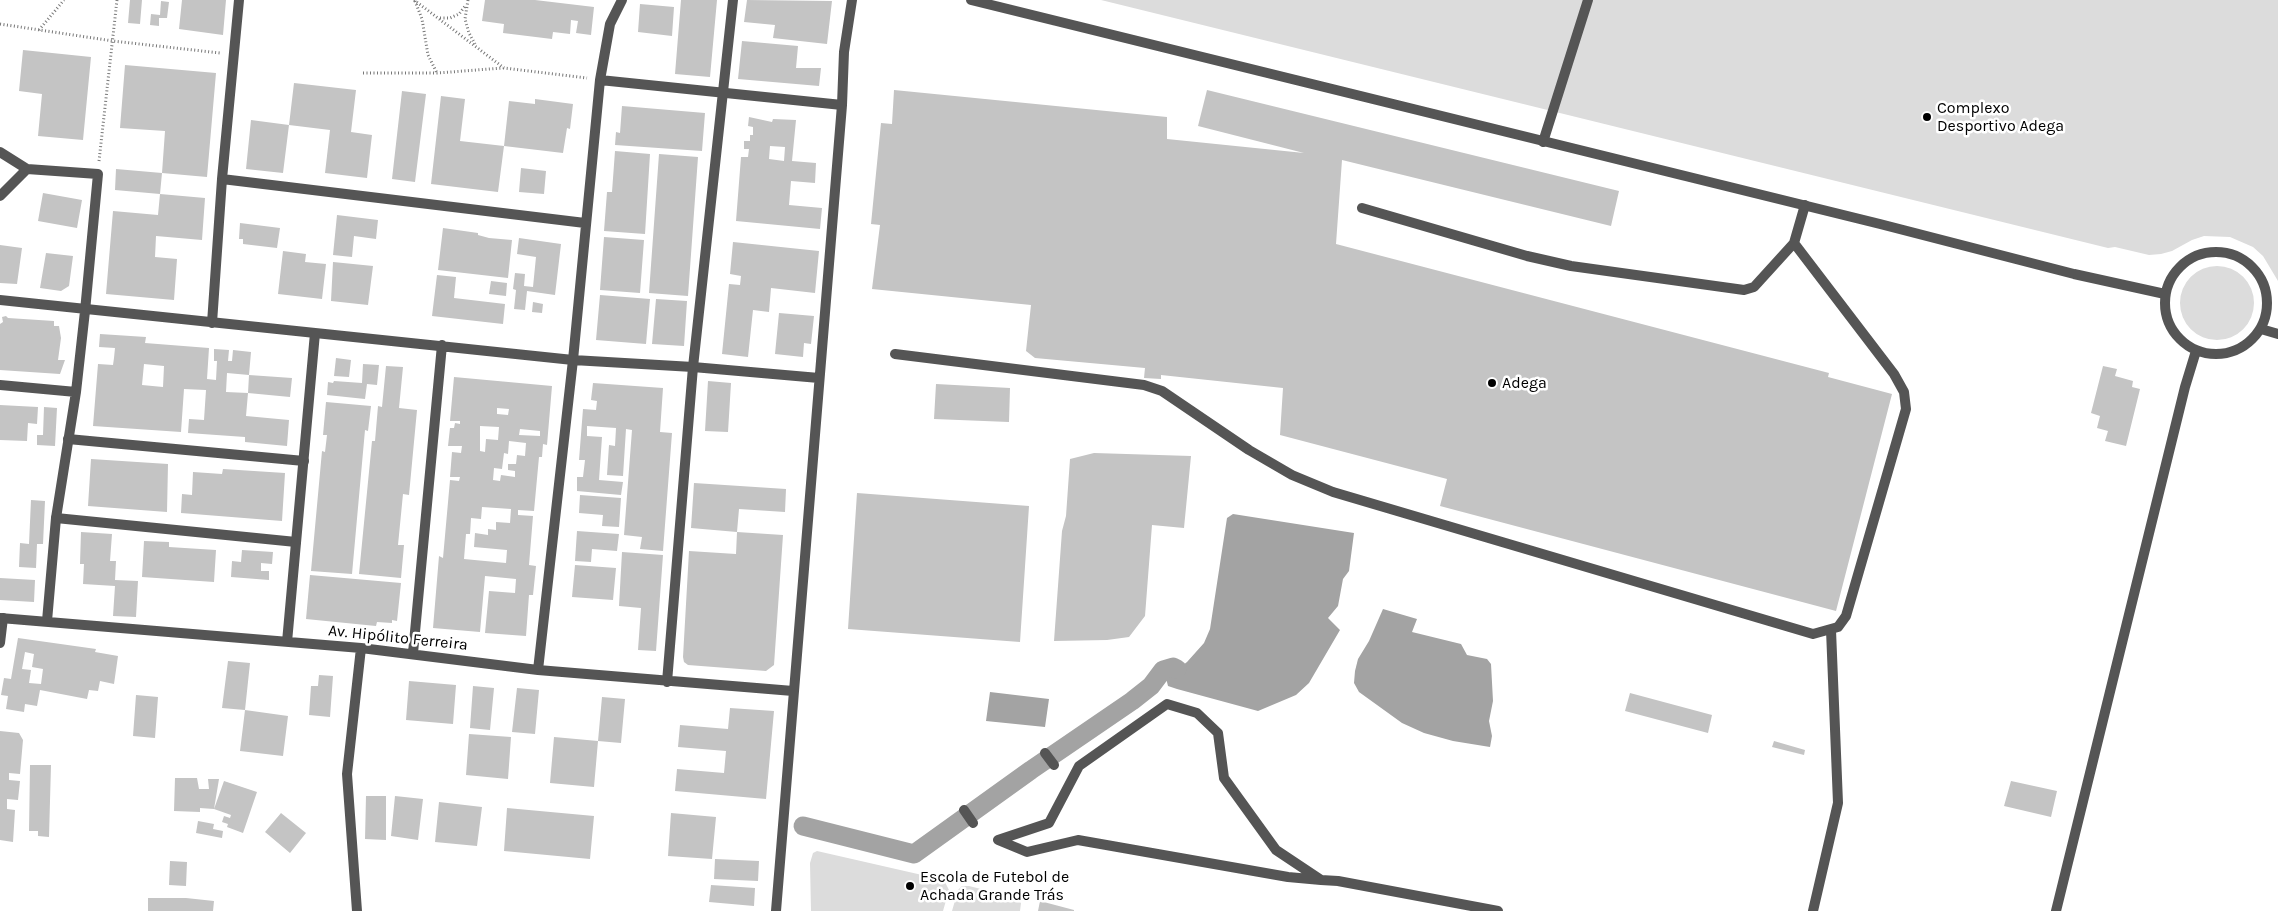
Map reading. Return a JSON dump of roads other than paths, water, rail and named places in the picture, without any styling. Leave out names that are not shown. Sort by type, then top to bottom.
[{"type":"street","points":[[212,322],[222,179],[239,0]]},
{"type":"street","points":[[538,670],[573,360],[600,80],[610,24],[622,0]]},
{"type":"street","points":[[667,682],[694,367],[733,0]]},
{"type":"street","points":[[776,911],[842,105],[844,52],[852,0]]},
{"type":"street","points":[[971,0],[1805,205],[2074,274],[2165,294]]},
{"type":"street","points":[[1543,142],[1588,0]]},
{"type":"street","points":[[600,80],[842,105]]},
{"type":"street","points":[[0,152],[27,169],[98,174],[76,392],[56,518],[47,621]]},
{"type":"street","points":[[0,196],[27,169]]},
{"type":"street","points":[[222,179],[585,223]]},
{"type":"street","points":[[1362,208],[1527,256],[1571,266],[1744,290],[1754,287],[1794,243],[1805,205]]},
{"type":"street","points":[[895,354],[1144,385],[1162,391],[1249,450],[1292,475],[1333,492],[1813,634],[1838,627],[1846,616],[1906,409],[1904,392],[1894,374],[1794,243]]},
{"type":"street","points":[[2222,252],[2238,257],[2252,267],[2262,280],[2267,297],[2266,314],[2261,329],[2251,341],[2239,350],[2224,354],[2209,355],[2196,351],[2182,342],[2172,330],[2166,316],[2165,294],[2177,269],[2190,258],[2206,253],[2222,252]]},
{"type":"street","points":[[0,300],[85,311],[442,345],[573,360],[694,367],[819,378]]},
{"type":"street","points":[[2261,329],[2278,334]]},
{"type":"street","points":[[287,642],[315,333]]},
{"type":"street","points":[[413,653],[442,345]]},
{"type":"street","points":[[2056,911],[2180,407],[2196,351]]},
{"type":"street","points":[[0,385],[76,392]]},
{"type":"street","points":[[68,439],[304,462]]},
{"type":"street","points":[[56,518],[296,542]]},
{"type":"street","points":[[0,643],[2,618]]},
{"type":"street","name":"Av. Hipólito Ferreira","points":[[2,618],[360,648],[413,653],[538,670],[794,691]]},
{"type":"street","points":[[1813,911],[1838,803],[1831,630]]},
{"type":"street","points":[[357,911],[347,774],[360,648]]},
{"type":"street","points":[[1321,880],[1276,850],[1224,778],[1218,733],[1197,713],[1167,704],[1079,766],[1049,823],[998,840],[1026,852],[1078,840],[1269,874],[1321,880],[1338,881],[1498,911]]},
{"type":"street","points":[[1045,753],[1054,765]]},
{"type":"street","points":[[964,810],[973,823]]},
{"type":"waterway","points":[[803,826],[914,854],[1031,770],[1132,701],[1151,686],[1163,670],[1173,667],[1177,669]]},
{"type":"place","name":"Complexo Desportivo Adega","points":[[1927,117]]},
{"type":"place","name":"Adega","points":[[1492,383]]},
{"type":"place","name":"Escola de Futebol de Achada Grande Trás","points":[[910,886]]}]
